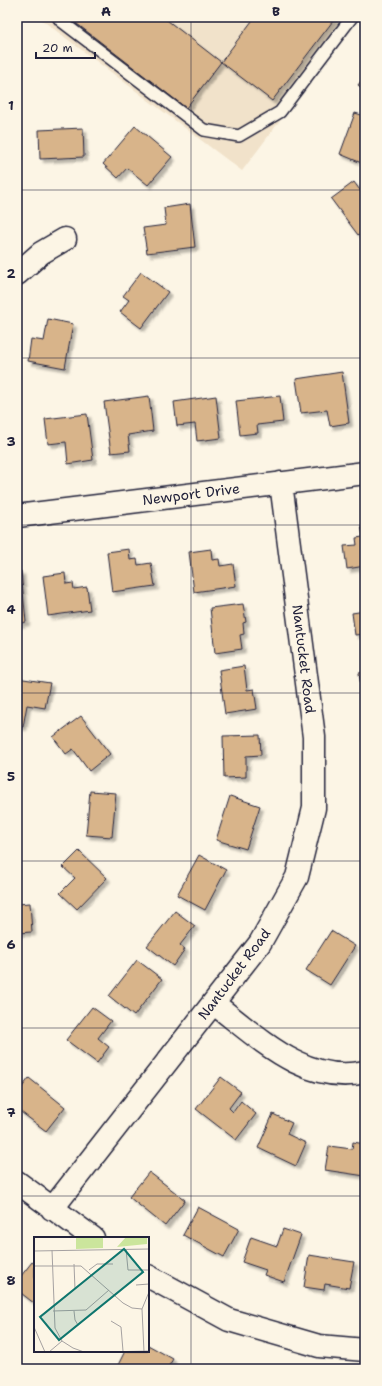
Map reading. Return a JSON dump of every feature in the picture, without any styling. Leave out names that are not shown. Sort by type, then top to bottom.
[{"type":"street","points":[[17,274],[41,253],[65,239]]},
{"type":"street","name":"Newport Drive","points":[[17,516],[365,473]]},
{"type":"street","name":"Nantucket Road","points":[[52,1209],[260,943],[297,877],[314,808],[314,738],[282,483]]},
{"type":"street","points":[[213,1003],[296,1063],[331,1075],[354,1075],[365,1072]]},
{"type":"street","points":[[17,1182],[92,1237]]},
{"type":"street","points":[[149,1277],[228,1320],[319,1346],[365,1350]]},
{"type":"lane","points":[[58,17],[61,21],[204,130],[239,136],[280,112],[352,17]]},
{"type":"shaded area","points":[[38,17],[358,17],[242,171]]},
{"type":"building","points":[[68,17],[163,17],[221,62],[186,108]]},
{"type":"building","points":[[255,17],[336,17],[272,101],[221,62]]},
{"type":"building","points":[[365,76],[365,91],[358,85]]},
{"type":"building","points":[[355,113],[365,116],[364,164],[340,154]]},
{"type":"building","points":[[135,126],[172,157],[148,185],[127,168],[118,178],[103,164]]},
{"type":"building","points":[[83,128],[84,157],[40,159],[39,130]]},
{"type":"building","points":[[354,182],[365,197],[365,229],[358,235],[331,199]]},
{"type":"building","points":[[190,204],[195,247],[147,253],[143,228],[166,225],[164,208]]},
{"type":"building","points":[[141,272],[168,292],[141,328],[120,312],[129,300],[123,296]]},
{"type":"building","points":[[48,319],[73,324],[65,368],[28,361],[31,339],[44,341]]},
{"type":"building","points":[[342,372],[349,423],[330,426],[327,410],[301,413],[296,379]]},
{"type":"building","points":[[149,396],[153,431],[128,435],[130,451],[111,453],[104,402]]},
{"type":"building","points":[[216,396],[221,438],[197,441],[195,424],[177,426],[174,402]]},
{"type":"building","points":[[280,396],[283,422],[257,425],[258,433],[240,435],[236,401]]},
{"type":"building","points":[[87,414],[93,460],[68,464],[66,442],[48,444],[45,419]]},
{"type":"building","points":[[361,526],[365,526],[365,566],[347,569],[344,546],[357,545],[356,538],[363,537]]},
{"type":"building","points":[[129,549],[130,560],[137,559],[138,565],[151,563],[155,586],[112,592],[107,552]]},
{"type":"building","points":[[211,549],[212,560],[219,559],[220,566],[233,564],[236,586],[194,592],[189,552]]},
{"type":"building","points":[[21,571],[26,622],[17,624],[17,572]]},
{"type":"building","points":[[65,573],[66,584],[73,583],[74,589],[87,587],[90,610],[48,616],[43,576]]},
{"type":"building","points":[[243,604],[246,622],[243,623],[244,634],[240,635],[242,649],[215,653],[210,608]]},
{"type":"building","points":[[365,611],[365,634],[355,635],[352,613]]},
{"type":"building","points":[[244,666],[247,690],[254,689],[257,709],[225,714],[219,670]]},
{"type":"building","points":[[365,672],[365,700],[363,700],[359,673]]},
{"type":"building","points":[[17,678],[50,683],[45,708],[27,705],[23,727],[17,726]]},
{"type":"building","points":[[81,716],[110,754],[89,771],[73,749],[66,754],[53,737]]},
{"type":"building","points":[[260,735],[261,755],[246,756],[246,777],[224,778],[223,736]]},
{"type":"building","points":[[90,791],[116,793],[112,837],[86,835]]},
{"type":"building","points":[[230,796],[260,806],[246,849],[216,840]]},
{"type":"building","points":[[79,851],[107,878],[77,909],[60,893],[75,878],[63,867]]},
{"type":"building","points":[[199,855],[226,870],[205,910],[177,895]]},
{"type":"building","points":[[30,903],[32,932],[17,933],[17,904]]},
{"type":"building","points":[[175,911],[195,926],[180,945],[185,949],[173,966],[147,946]]},
{"type":"building","points":[[331,931],[355,946],[330,985],[306,970]]},
{"type":"building","points":[[137,960],[162,979],[134,1016],[109,996]]},
{"type":"building","points":[[92,1007],[111,1021],[98,1038],[109,1047],[97,1063],[66,1040]]},
{"type":"building","points":[[221,1077],[241,1092],[229,1108],[233,1112],[241,1101],[256,1114],[236,1140],[196,1109]]},
{"type":"building","points":[[29,1078],[65,1107],[46,1131],[17,1109],[17,1094]]},
{"type":"building","points":[[273,1114],[292,1123],[287,1134],[306,1143],[296,1166],[258,1148]]},
{"type":"building","points":[[353,1142],[365,1144],[365,1176],[325,1170],[329,1146],[352,1149]]},
{"type":"building","points":[[149,1172],[185,1200],[165,1226],[129,1197]]},
{"type":"building","points":[[198,1207],[239,1229],[224,1257],[183,1235]]},
{"type":"building","points":[[283,1229],[301,1235],[284,1282],[264,1275],[266,1270],[242,1262],[251,1237],[277,1246]]},
{"type":"building","points":[[309,1255],[354,1262],[349,1288],[325,1284],[324,1290],[304,1287]]},
{"type":"building","points":[[32,1262],[34,1263],[34,1303],[17,1290],[17,1281]]},
{"type":"building","points":[[149,1346],[173,1359],[167,1369],[125,1369],[118,1365],[124,1352],[149,1352]]},
{"type":"building","points":[[187,1366],[196,1369],[186,1369]]}]
